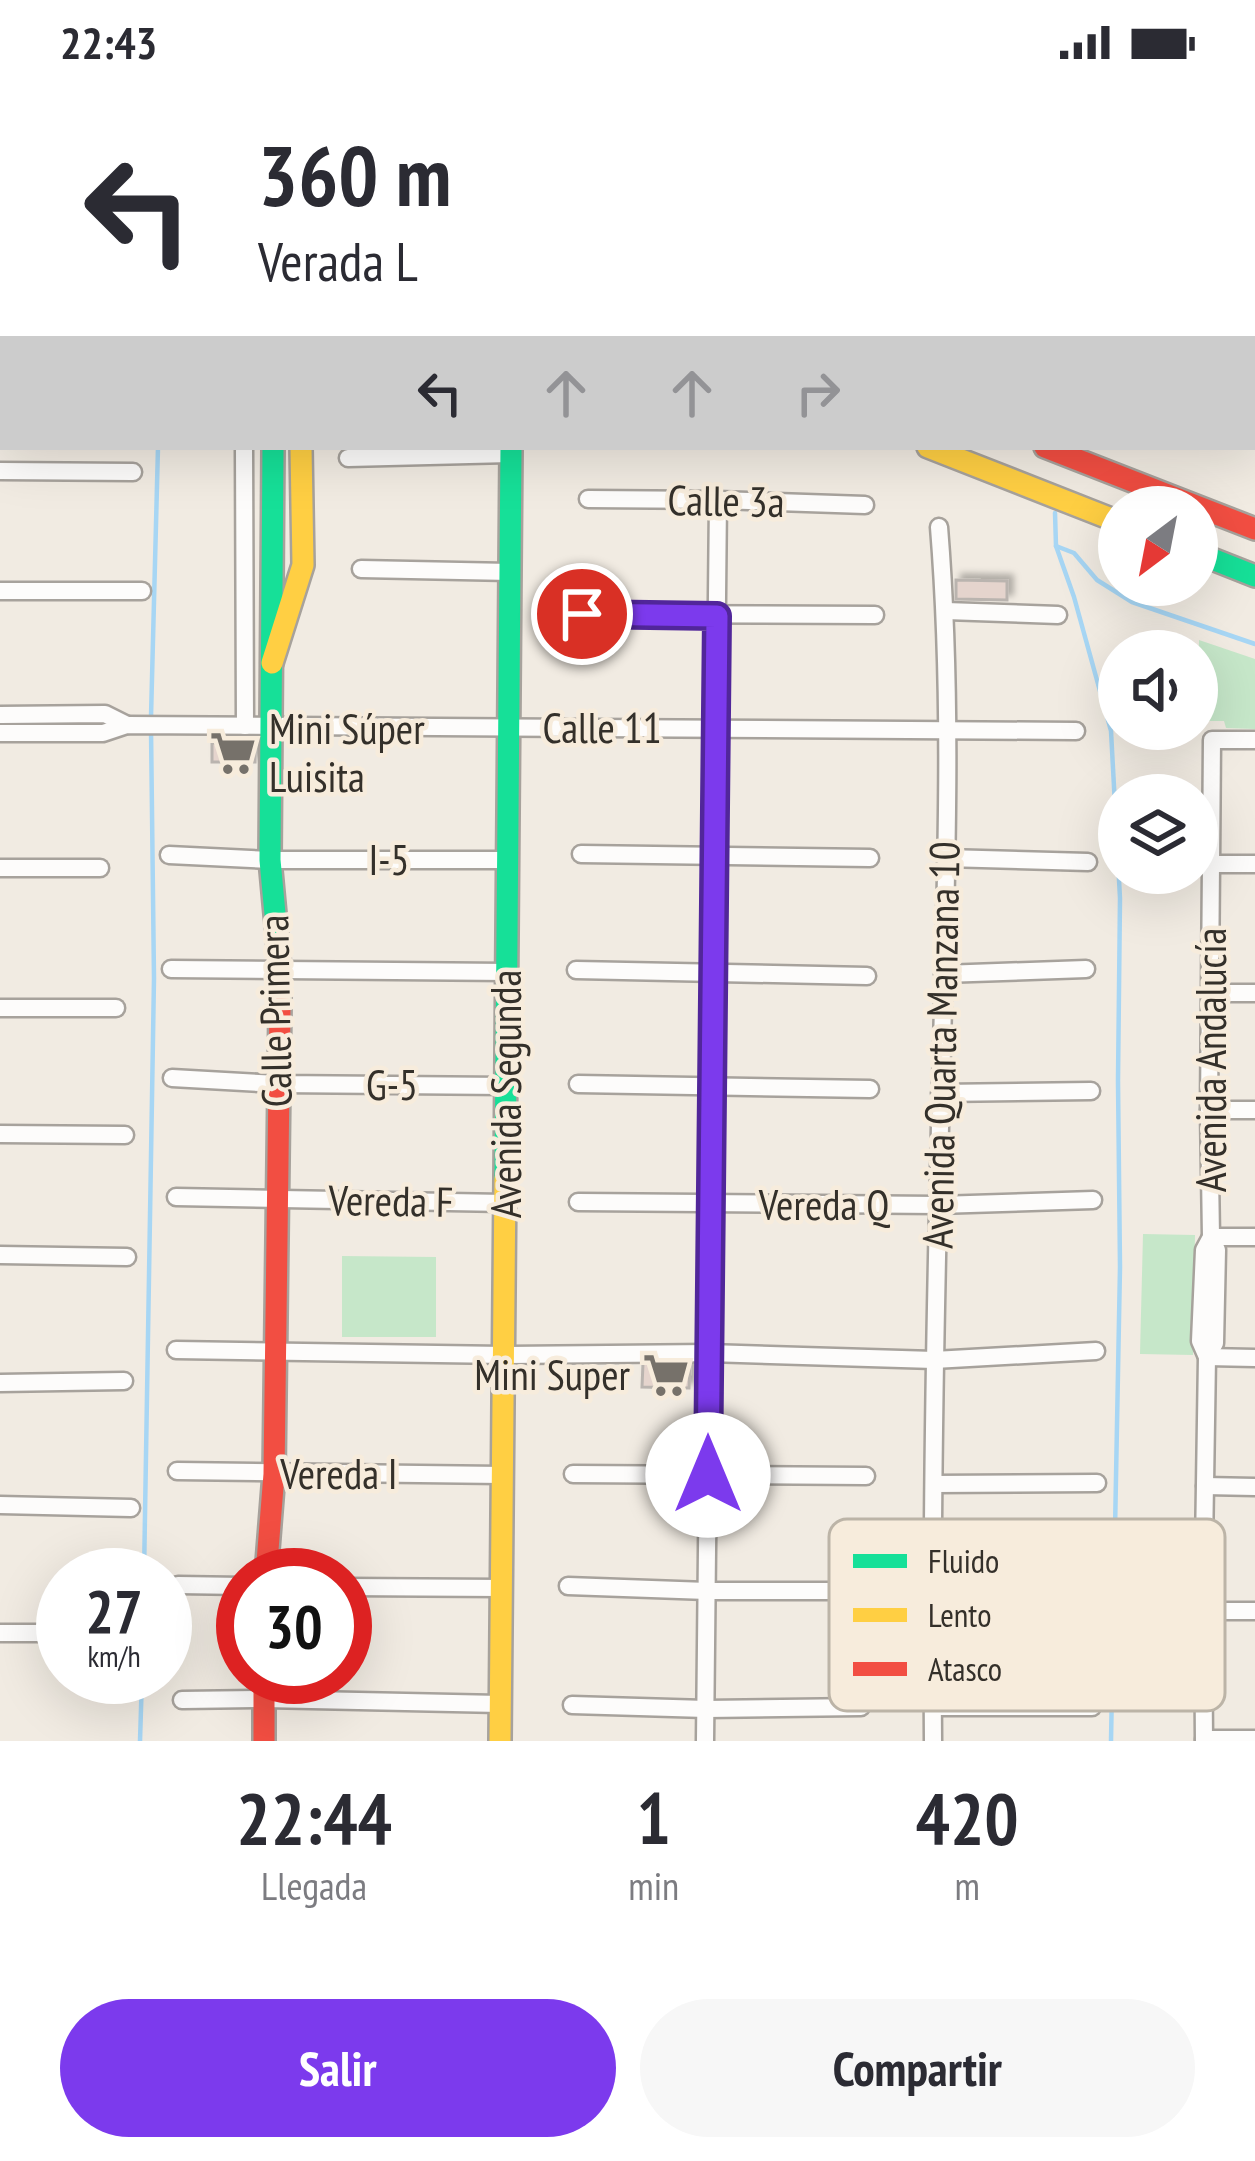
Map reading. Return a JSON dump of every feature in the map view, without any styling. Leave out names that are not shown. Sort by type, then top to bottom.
[{"type":"main road","name":"Calle Primera","points":[[268,1548],[274,1474],[280,968],[270,860],[273,450]]},
{"type":"main road","points":[[272,663],[303,565],[301,450]]},
{"type":"main road","name":"Avenida Segunda","points":[[500,1741],[511,450]]},
{"type":"main road","points":[[936,450],[1098,515]]},
{"type":"main road","points":[[1053,450],[1255,529]]},
{"type":"main road","points":[[1218,562],[1255,576]]},
{"type":"main road","points":[[263,1741],[264,1704]]},
{"type":"street","points":[[244,450],[245,726]]},
{"type":"street","points":[[348,458],[511,450]]},
{"type":"street","points":[[0,471],[133,472]]},
{"type":"street","name":"Calle 3a","points":[[588,499],[865,506]]},
{"type":"street","points":[[705,1741],[718,500]]},
{"type":"street","name":"Avenida Quarta Manzana 10","points":[[934,1519],[947,730],[946,611],[938,527]]},
{"type":"street","points":[[361,569],[510,572]]},
{"type":"street","points":[[0,591],[142,591]]},
{"type":"street","points":[[946,611],[1058,615]]},
{"type":"street","points":[[582,614],[875,615]]},
{"type":"street","name":"Calle 11","points":[[7,724],[104,733],[133,725],[1076,731]]},
{"type":"street","name":"Avenida Andalucía","points":[[1212,774],[1212,740],[1255,740]]},
{"type":"street","points":[[581,854],[870,858]]},
{"type":"street","name":"I-5","points":[[169,855],[508,860]]},
{"type":"street","points":[[946,858],[1088,862]]},
{"type":"street","points":[[1218,864],[1255,864]]},
{"type":"street","points":[[0,868],[100,868]]},
{"type":"street","name":"Avenida Andalucía","points":[[1204,1519],[1207,1357],[1215,1343],[1217,1274],[1217,1250],[1211,1237],[1211,894]]},
{"type":"street","points":[[171,969],[507,972]]},
{"type":"street","points":[[943,974],[1086,969]]},
{"type":"street","points":[[576,970],[867,976]]},
{"type":"street","points":[[1210,993],[1255,993]]},
{"type":"street","points":[[0,1008],[116,1008]]},
{"type":"street","name":"G-5","points":[[172,1078],[506,1086]]},
{"type":"street","points":[[578,1084],[870,1089]]},
{"type":"street","points":[[940,1093],[1091,1090]]},
{"type":"street","points":[[1209,1110],[1255,1110]]},
{"type":"street","points":[[0,1134],[125,1135]]},
{"type":"street","name":"Vereda F","points":[[176,1197],[505,1203]]},
{"type":"street","name":"Vereda Q","points":[[578,1202],[938,1205],[1093,1200]]},
{"type":"street","points":[[1211,1237],[1255,1237]]},
{"type":"street","points":[[0,1255],[127,1257]]},
{"type":"street","points":[[176,1350],[709,1353],[934,1360],[1096,1351]]},
{"type":"street","points":[[1207,1357],[1255,1358]]},
{"type":"street","points":[[0,1382],[124,1381]]},
{"type":"street","name":"Vereda I","points":[[177,1471],[502,1475]]},
{"type":"street","points":[[573,1474],[866,1476]]},
{"type":"street","points":[[934,1484],[1097,1483]]},
{"type":"street","points":[[1205,1486],[1255,1486]]},
{"type":"street","points":[[0,1505],[130,1508]]},
{"type":"street","points":[[568,1586],[829,1592]]},
{"type":"street","points":[[372,1587],[501,1588]]},
{"type":"street","points":[[0,1633],[36,1633]]},
{"type":"street","points":[[372,1695],[500,1704]]},
{"type":"street","points":[[572,1706],[829,1707]]},
{"type":"street","points":[[1204,1740],[1255,1739]]},
{"type":"green space","points":[[1218,646],[1255,659],[1255,729],[1226,728],[1224,721],[1218,721]]},
{"type":"green space","points":[[1143,1234],[1195,1235],[1193,1355],[1140,1354]]},
{"type":"green space","points":[[342,1256],[436,1257],[436,1337],[342,1337]]},
{"type":"building","points":[[956,580],[1007,581],[1007,600],[956,599]]},
{"type":"building","name":"Mini Súper Luisita","points":[[212,743],[255,743],[255,762],[212,762]]},
{"type":"building","name":"Mini Super","points":[[643,1363],[690,1364],[689,1388],[642,1387]]},
{"type":"waterway","points":[[151,717],[158,450]]},
{"type":"waterway","points":[[1055,513],[1056,546],[1111,731],[1120,898],[1115,1519]]},
{"type":"waterway","points":[[1056,546],[1074,553],[1097,580],[1132,602],[1255,644]]},
{"type":"waterway","points":[[144,1548],[154,978],[151,729]]},
{"type":"waterway","points":[[140,1741],[141,1704]]},
{"type":"waterway","points":[[1111,1741],[1112,1711]]},
{"type":"traffic: fast","points":[[273,450],[270,860],[280,1004]]},
{"type":"traffic: fast","points":[[505,1178],[511,450]]},
{"type":"traffic: fast","points":[[1218,561],[1255,576]]},
{"type":"traffic: slow","points":[[272,663],[303,565],[301,450]]},
{"type":"traffic: slow","points":[[936,450],[1098,514]]},
{"type":"traffic: slow","points":[[500,1741],[505,1178]]},
{"type":"traffic: jam","points":[[1053,450],[1255,529]]},
{"type":"traffic: jam","points":[[268,1548],[274,1474],[280,1004]]},
{"type":"traffic: jam","points":[[264,1704],[264,1741]]},
{"type":"place","name":"Mini Súper Luisita","points":[[233,753]]},
{"type":"place","name":"Mini Super","points":[[666,1375]]},
{"type":"route","points":[[582,614],[717,616],[708,1475]]}]
